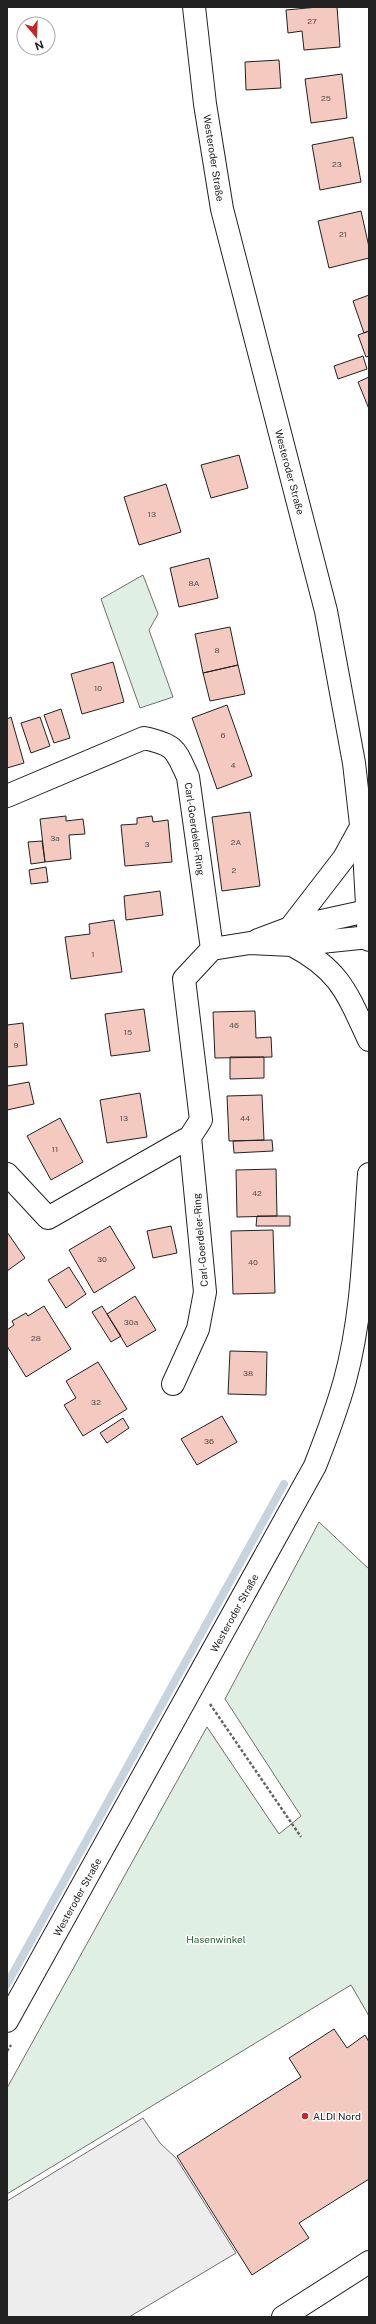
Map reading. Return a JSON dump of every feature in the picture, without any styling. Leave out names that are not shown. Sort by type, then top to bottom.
[{"type":"street","name":"Westeroder Straße","points":[[194,7],[205,104],[222,209],[326,612],[354,763],[361,826],[369,940]]},
{"type":"street","name":"Carl-Goerdeler-Ring","points":[[7,796],[144,738],[167,743],[178,755],[188,777],[212,949]]},
{"type":"street","points":[[291,937],[344,858],[361,826]]},
{"type":"street","points":[[291,937],[367,911]]},
{"type":"street","points":[[291,937],[337,978],[369,1040]]},
{"type":"street","points":[[7,1174],[48,1218],[190,1137],[201,1120],[184,979],[212,949],[291,937],[369,937]]},
{"type":"street","name":"Carl-Goerdeler-Ring","points":[[173,1384],[198,1329],[205,1292],[190,1137]]},
{"type":"street","name":"Westeroder Straße","points":[[7,2021],[315,1466],[345,1380],[354,1340],[363,1270],[369,1174]]},
{"type":"street","points":[[283,2317],[369,2262]]},
{"type":"path","points":[[206,1698],[301,1837]]},
{"type":"green space","points":[[143,575],[158,614],[149,630],[173,697],[140,708],[101,599]]},
{"type":"green space","name":"Hasenwinkel","points":[[319,1522],[369,1569],[369,2016],[351,1985],[7,2194],[7,2088],[207,1727],[279,1834],[301,1816],[225,1699]]},
{"type":"shaded area","points":[[143,2118],[160,2143],[176,2158],[236,2253],[129,2317],[7,2317],[7,2201]]},
{"type":"building","points":[[337,7],[340,47],[304,50],[302,31],[288,33],[286,10]]},
{"type":"building","points":[[279,60],[281,88],[246,90],[245,62]]},
{"type":"building","points":[[342,74],[347,118],[311,123],[305,79]]},
{"type":"building","points":[[353,137],[361,182],[320,190],[312,145]]},
{"type":"building","points":[[361,211],[369,247],[369,258],[329,268],[318,221]]},
{"type":"building","points":[[369,295],[369,331],[364,333],[353,301]]},
{"type":"building","points":[[369,331],[369,356],[366,357],[358,335]]},
{"type":"building","points":[[363,356],[367,369],[338,379],[334,366]]},
{"type":"building","points":[[369,377],[369,409],[358,382]]},
{"type":"building","points":[[239,455],[248,488],[211,498],[201,465]]},
{"type":"building","points":[[166,484],[181,532],[139,545],[124,497]]},
{"type":"building","points":[[209,558],[218,598],[179,607],[170,568]]},
{"type":"building","points":[[230,627],[238,665],[203,673],[195,634]]},
{"type":"building","points":[[113,662],[124,702],[82,714],[71,674]]},
{"type":"building","points":[[238,665],[245,694],[210,701],[203,673]]},
{"type":"building","points":[[227,705],[252,776],[217,789],[192,718]]},
{"type":"building","points":[[61,709],[70,738],[54,743],[44,715]]},
{"type":"building","points":[[11,717],[24,763],[7,768],[7,719]]},
{"type":"building","points":[[40,717],[50,746],[31,753],[21,723]]},
{"type":"building","points":[[250,812],[260,886],[222,891],[212,817]]},
{"type":"building","points":[[66,816],[66,821],[83,819],[85,834],[69,835],[71,859],[45,862],[40,819]]},
{"type":"building","points":[[152,816],[153,822],[168,820],[172,862],[125,866],[121,825],[137,824],[137,818]]},
{"type":"building","points":[[42,841],[45,862],[31,864],[28,842]]},
{"type":"building","points":[[46,867],[48,882],[31,884],[29,870]]},
{"type":"building","points":[[160,891],[163,915],[126,920],[124,896]]},
{"type":"building","points":[[114,920],[122,972],[71,979],[65,937],[90,934],[89,924]]},
{"type":"building","points":[[144,1009],[150,1051],[111,1056],[105,1014]]},
{"type":"building","points":[[255,1011],[256,1038],[271,1037],[272,1057],[215,1058],[213,1012]]},
{"type":"building","points":[[23,1023],[27,1065],[7,1067],[7,1025]]},
{"type":"building","points":[[230,1057],[264,1057],[264,1078],[230,1079]]},
{"type":"building","points":[[29,1082],[34,1104],[7,1110],[7,1086]]},
{"type":"building","points":[[140,1093],[147,1137],[107,1143],[100,1100]]},
{"type":"building","points":[[262,1095],[264,1140],[229,1141],[227,1096]]},
{"type":"building","points":[[60,1118],[83,1162],[51,1180],[27,1136]]},
{"type":"building","points":[[272,1140],[273,1151],[234,1153],[233,1141]]},
{"type":"building","points":[[276,1169],[277,1216],[237,1217],[236,1170]]},
{"type":"building","points":[[257,1216],[290,1216],[290,1226],[256,1226]]},
{"type":"building","points":[[110,1226],[135,1268],[94,1293],[69,1250]]},
{"type":"building","points":[[171,1226],[177,1253],[153,1258],[147,1231]]},
{"type":"building","points":[[273,1230],[275,1293],[233,1294],[231,1231]]},
{"type":"building","points":[[7,1232],[25,1258],[7,1271]]},
{"type":"building","points":[[69,1267],[86,1294],[66,1308],[48,1280]]},
{"type":"building","points":[[135,1296],[156,1330],[127,1347],[107,1314]]},
{"type":"building","points":[[44,1306],[71,1349],[26,1377],[7,1346],[7,1330],[14,1325],[12,1321],[26,1313],[28,1316]]},
{"type":"building","points":[[102,1306],[121,1336],[111,1342],[92,1312]]},
{"type":"building","points":[[230,1351],[267,1352],[266,1395],[228,1394]]},
{"type":"building","points":[[98,1362],[127,1409],[83,1436],[64,1405],[76,1398],[66,1381]]},
{"type":"building","points":[[222,1416],[237,1442],[197,1465],[181,1439]]},
{"type":"building","points":[[123,1418],[129,1428],[107,1443],[100,1433]]},
{"type":"building","name":"ALDI Nord","points":[[334,2029],[347,2048],[365,2035],[369,2042],[369,2179],[299,2223],[309,2238],[252,2275],[177,2156],[301,2077],[289,2058]]},
{"type":"waterway","points":[[7,1984],[284,1484]]},
{"type":"place","name":"ALDI Nord","points":[[305,2116]]}]
